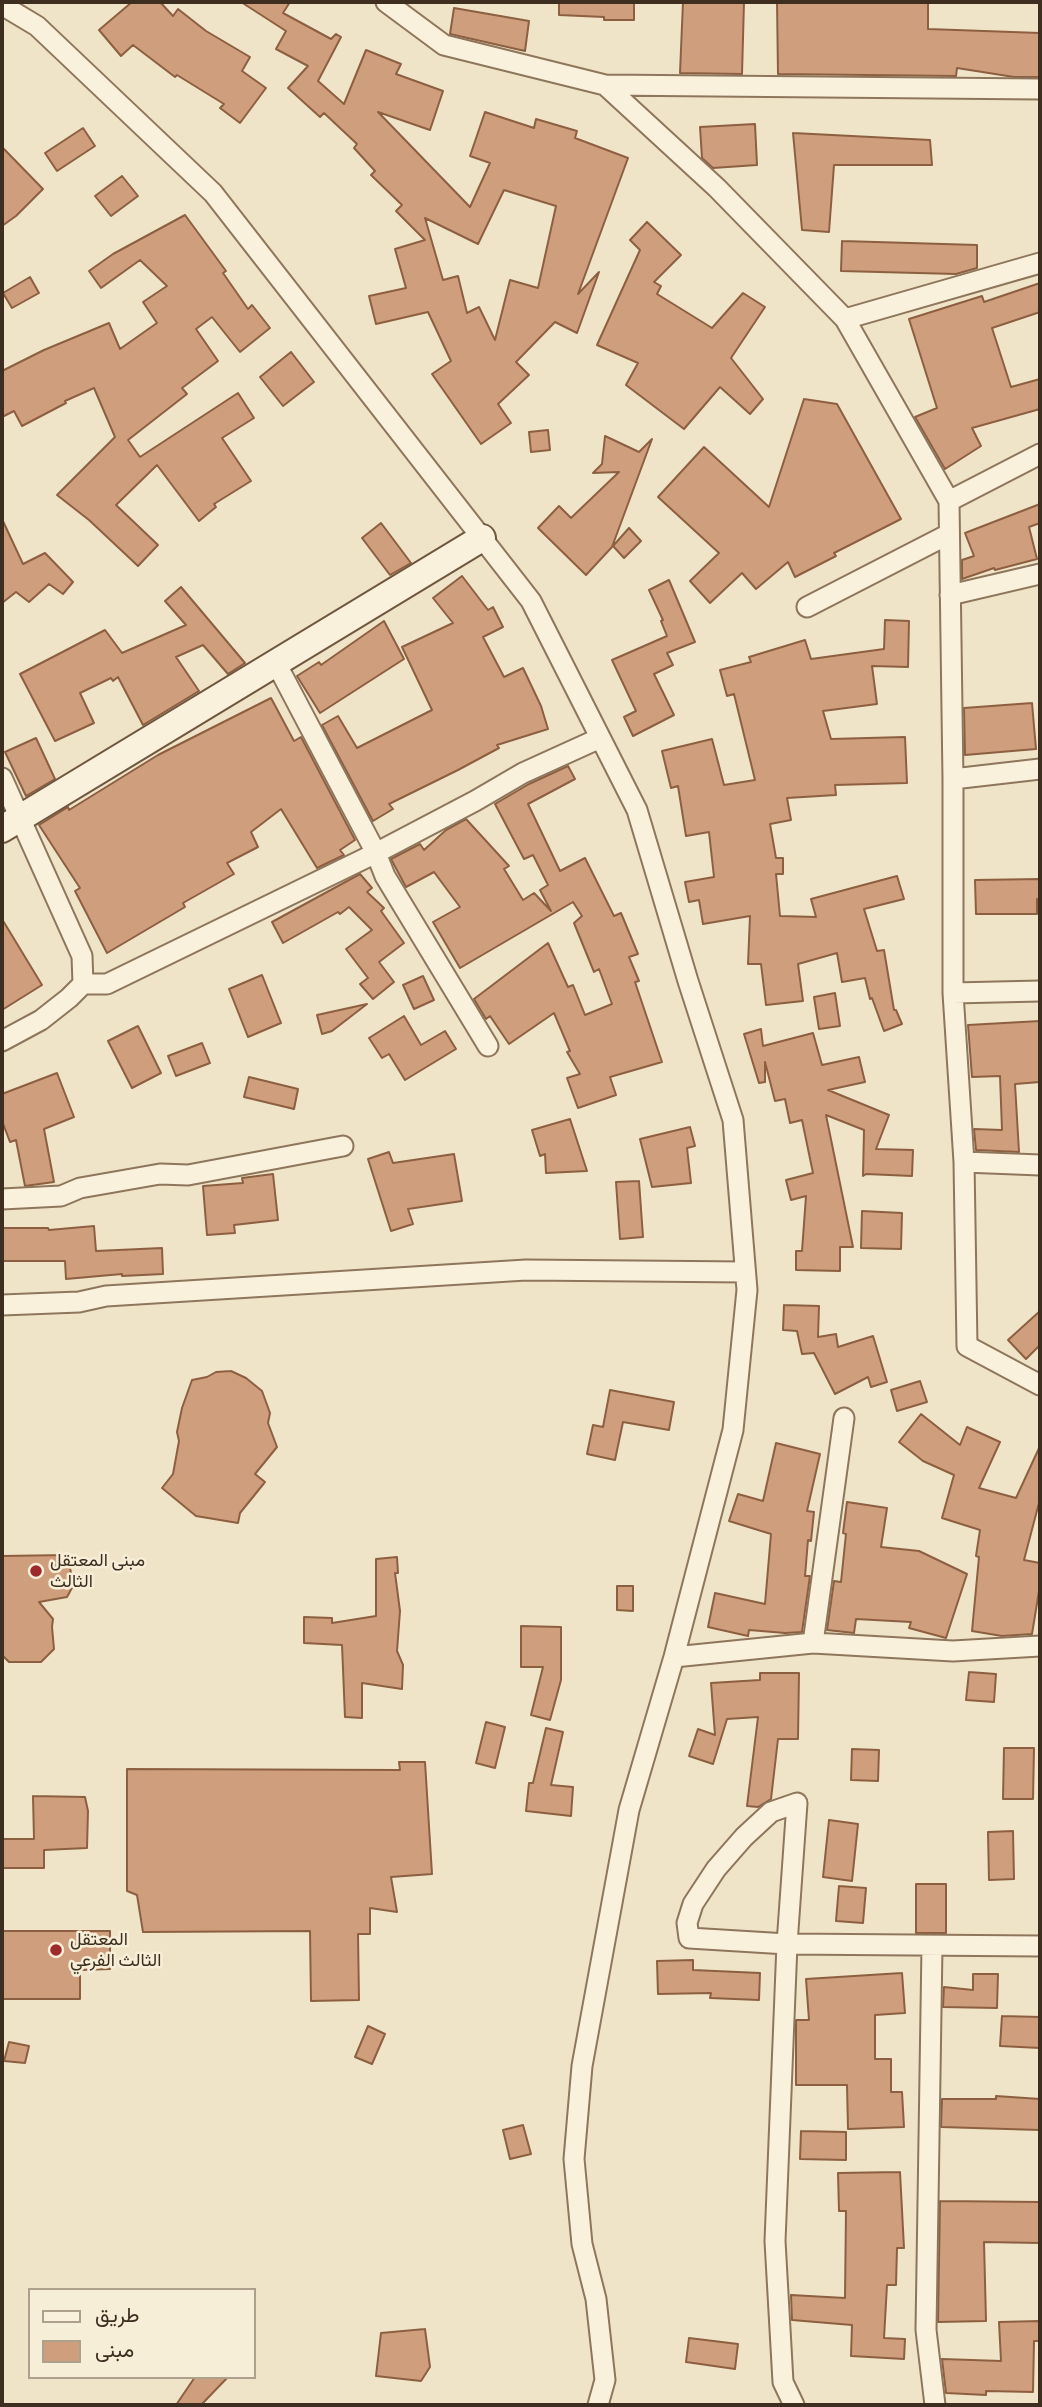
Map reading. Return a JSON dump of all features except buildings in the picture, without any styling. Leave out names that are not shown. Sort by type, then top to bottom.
[{"type":"street","points":[[386,2],[444,45],[605,85],[1040,89]]},
{"type":"street","points":[[2,5],[37,26],[213,193],[531,601],[637,810],[733,1120],[747,1290],[733,1430],[674,1657],[629,1810],[582,2066],[574,2159],[582,2244],[596,2299],[606,2380],[598,2405]]},
{"type":"street","points":[[605,85],[717,188],[845,319],[949,500],[953,993],[964,1162],[967,1346],[1040,1385]]},
{"type":"street","points":[[845,319],[1040,263]]},
{"type":"street","points":[[949,500],[1040,454]]},
{"type":"street","points":[[807,607],[949,534]]},
{"type":"street","points":[[10,824],[482,538]]},
{"type":"street","points":[[950,595],[1040,575]]},
{"type":"street","points":[[276,663],[386,876],[488,1046]]},
{"type":"street","points":[[2,1041],[41,1020],[83,984],[107,984],[376,853],[475,802],[523,773],[600,738]]},
{"type":"street","points":[[953,779],[1040,769]]},
{"type":"street","points":[[2,778],[10,824],[50,880],[79,948],[83,984]]},
{"type":"street","points":[[953,993],[1040,991]]},
{"type":"street","points":[[2,1199],[61,1196],[80,1188],[160,1174],[188,1175],[343,1146]]},
{"type":"street","points":[[964,1162],[1040,1165]]},
{"type":"street","points":[[2,1305],[79,1302],[106,1296],[526,1270],[745,1272]]},
{"type":"street","points":[[813,1643],[844,1418]]},
{"type":"street","points":[[674,1657],[813,1643],[953,1651],[1040,1646]]},
{"type":"street","points":[[794,2405],[783,2382],[775,2241],[787,1944],[797,1803],[771,1812],[744,1836],[716,1869],[693,1904],[687,1923],[689,1938],[787,1944],[1040,1946]]},
{"type":"street","points":[[932,1946],[926,2330],[936,2405]]},
{"type":"place","name":"مبنى المعتقل الثالث","points":[[36,1571]]},
{"type":"place","name":"المعتقل الثالث الفرعي","points":[[56,1950]]}]
